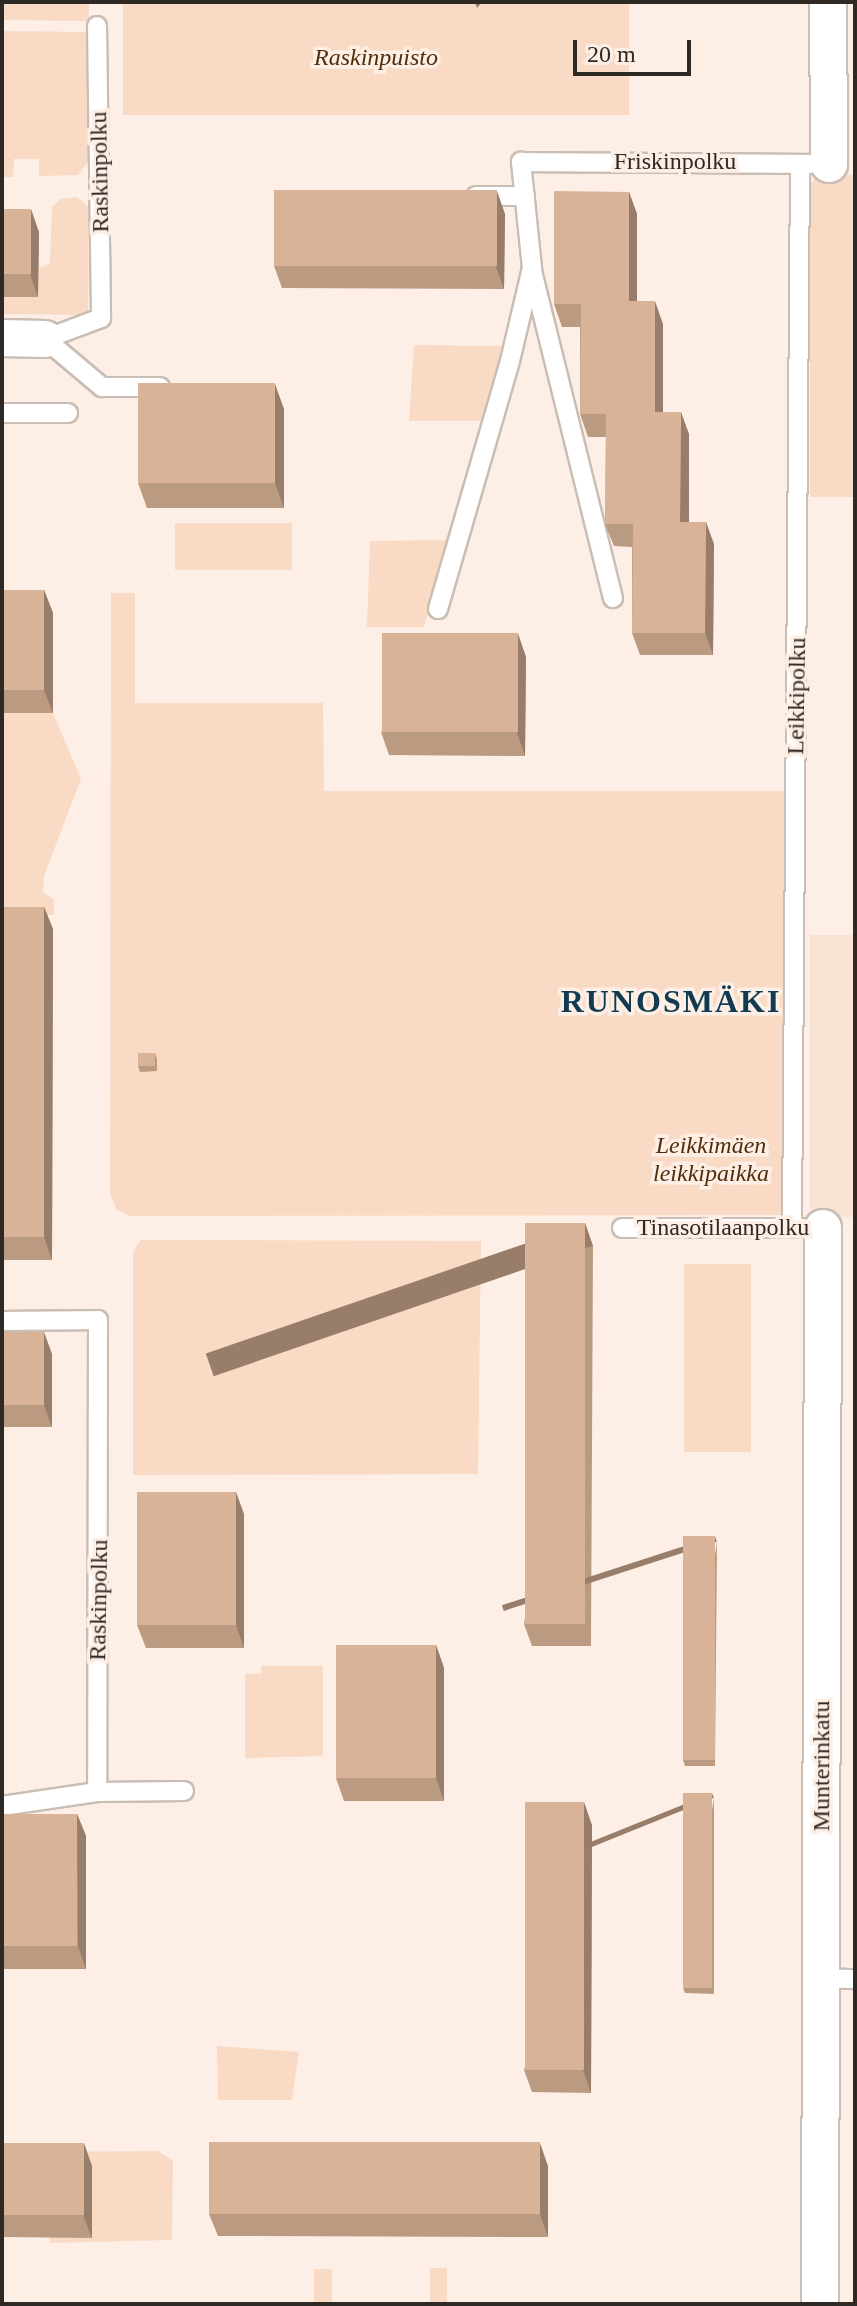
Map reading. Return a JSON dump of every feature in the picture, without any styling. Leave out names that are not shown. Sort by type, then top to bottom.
[{"type":"street","points":[[815,164],[828,2]]},
{"type":"street","points":[[2,338],[45,339]]},
{"type":"street","name":"Munterinkatu","points":[[808,1228],[838,1978],[820,2304]]},
{"type":"lane","name":"Raskinpolku","points":[[45,339],[101,318],[97,26]]},
{"type":"lane","name":"Friskinpolku","points":[[525,196],[521,162],[815,164]]},
{"type":"lane","name":"Leikkipolku","points":[[808,1228],[815,164]]},
{"type":"lane","points":[[448,196],[525,196],[532,268],[613,598]]},
{"type":"lane","points":[[438,609],[510,361],[532,268]]},
{"type":"lane","points":[[45,339],[102,387],[173,387]]},
{"type":"lane","points":[[2,413],[68,413]]},
{"type":"lane","name":"Tinasotilaanpolku","points":[[622,1228],[808,1228]]},
{"type":"lane","name":"Raskinpolku","points":[[2,1321],[98,1320],[97,1792]]},
{"type":"lane","points":[[2,1806],[97,1792],[184,1791]]},
{"type":"shaded area","points":[[810,935],[855,935],[855,1217],[817,1216],[810,1208]]},
{"type":"green space","points":[[89,2],[89,21],[2,20],[2,4]]},
{"type":"green space","name":"Raskinpuisto","points":[[123,2],[629,2],[629,115],[123,115]]},
{"type":"green space","points":[[2,31],[89,32],[88,162],[78,175],[39,176],[39,159],[14,159],[13,177],[2,177]]},
{"type":"green space","points":[[820,175],[855,175],[855,497],[810,497],[810,184]]},
{"type":"green space","points":[[77,197],[89,207],[88,315],[2,314],[2,296],[38,296],[39,268],[50,263],[52,207],[61,199]]},
{"type":"green space","points":[[414,345],[502,346],[484,421],[409,421]]},
{"type":"green space","points":[[175,523],[292,523],[292,570],[175,570]]},
{"type":"green space","points":[[448,540],[424,627],[367,627],[370,541]]},
{"type":"green space","name":"Leikkimäen leikkipaikka","points":[[111,593],[135,593],[135,703],[323,703],[324,791],[786,791],[786,1206],[781,1215],[129,1216],[116,1209],[110,1193]]},
{"type":"green space","points":[[2,713],[53,713],[81,779],[44,876],[43,892],[54,900],[54,915],[2,915]]},
{"type":"green space","points":[[141,1240],[481,1241],[478,1474],[133,1475],[133,1252]]},
{"type":"green space","points":[[684,1264],[751,1264],[751,1452],[684,1452]]},
{"type":"green space","points":[[261,1666],[323,1666],[323,1756],[245,1758],[245,1674],[261,1674]]},
{"type":"green space","points":[[217,2046],[299,2052],[292,2100],[218,2100]]},
{"type":"green space","points":[[158,2151],[173,2161],[172,2240],[50,2243],[44,2152]]},
{"type":"green space","points":[[430,2268],[447,2268],[447,2304],[430,2304]]},
{"type":"green space","points":[[314,2269],[332,2269],[332,2304],[314,2304]]},
{"type":"building","points":[[274,190],[497,190],[497,266],[274,266]]},
{"type":"building","points":[[554,191],[629,192],[629,301],[655,301],[655,412],[681,412],[680,522],[706,522],[705,633],[632,633],[633,524],[605,524],[606,414],[580,414],[581,304],[554,304]]},
{"type":"building","points":[[2,209],[31,209],[31,274],[2,274]]},
{"type":"building","points":[[138,383],[275,383],[275,483],[138,483]]},
{"type":"building","points":[[2,590],[44,590],[44,690],[2,690]]},
{"type":"building","points":[[382,633],[518,633],[518,732],[382,732]]},
{"type":"building","points":[[2,907],[44,907],[44,1237],[2,1237]]},
{"type":"building","points":[[138,1053],[155,1053],[155,1066],[138,1066]]},
{"type":"building","points":[[525,1223],[585,1223],[585,1624],[525,1624]]},
{"type":"building","points":[[2,1332],[44,1332],[44,1405],[2,1405]]},
{"type":"building","points":[[137,1492],[236,1492],[236,1625],[137,1625]]},
{"type":"building","points":[[683,1536],[715,1536],[715,1760],[683,1760]]},
{"type":"building","points":[[336,1645],[436,1645],[436,1778],[336,1778]]},
{"type":"building","points":[[683,1793],[712,1793],[712,1988],[683,1988]]},
{"type":"building","points":[[525,1802],[584,1802],[584,2070],[525,2070]]},
{"type":"building","points":[[2,1814],[77,1814],[77,1946],[2,1946]]},
{"type":"building","points":[[209,2142],[540,2142],[540,2214],[209,2214]]},
{"type":"building","points":[[2,2143],[84,2143],[84,2215],[2,2215]]},
{"type":"district","name":"RUNOSMÄKI","points":[[671,1001]]}]
